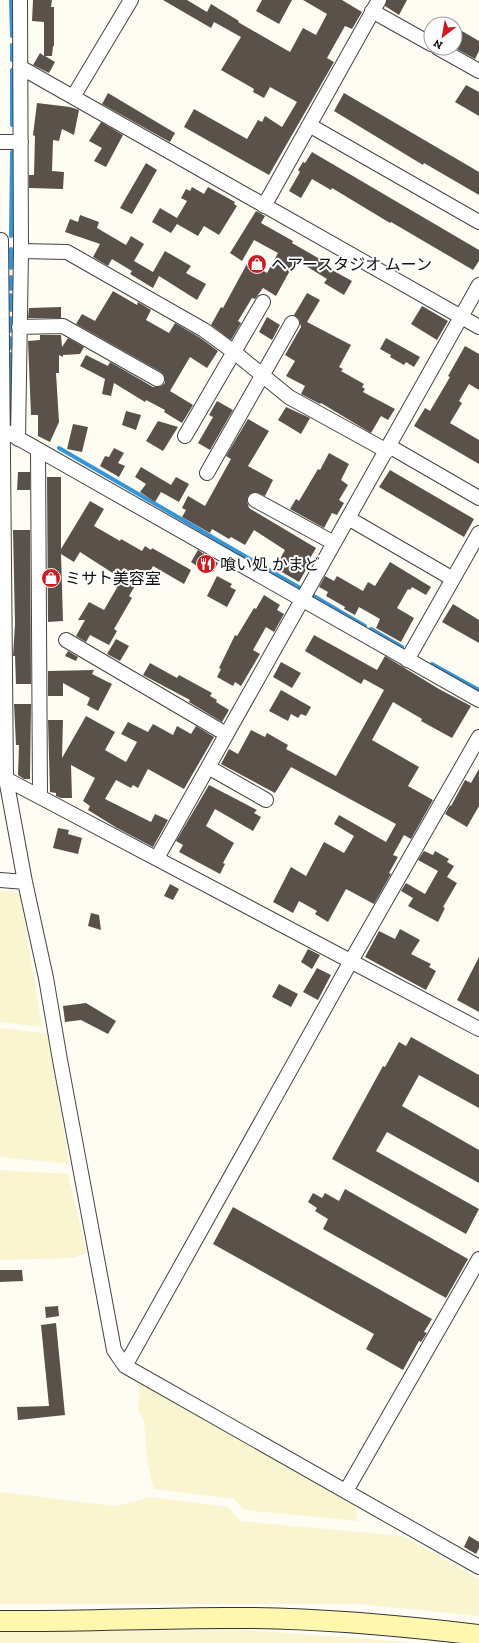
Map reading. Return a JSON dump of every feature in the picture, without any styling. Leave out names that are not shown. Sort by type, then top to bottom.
[{"type":"street","points":[[18,438],[21,247],[20,0]]},
{"type":"street","points":[[73,97],[131,0]]},
{"type":"street","points":[[264,206],[376,5],[423,38]]},
{"type":"street","points":[[452,56],[479,71]]},
{"type":"street","points":[[20,67],[479,327]]},
{"type":"street","points":[[309,125],[479,222]]},
{"type":"street","points":[[0,142],[21,142]]},
{"type":"street","points":[[479,498],[388,448],[289,397],[234,352],[204,330],[67,252],[21,247],[0,240],[2,548],[6,779],[25,882],[46,978],[114,1350],[125,1366],[479,1567]]},
{"type":"street","points":[[157,858],[479,285]]},
{"type":"street","points":[[184,436],[263,302]]},
{"type":"street","points":[[207,473],[292,323]]},
{"type":"street","points":[[19,327],[63,326],[157,379]]},
{"type":"street","points":[[2,429],[479,700]]},
{"type":"street","points":[[38,450],[40,796]]},
{"type":"street","points":[[255,500],[334,543]]},
{"type":"street","points":[[348,518],[453,579]]},
{"type":"street","points":[[407,660],[479,533]]},
{"type":"street","points":[[66,640],[226,734]]},
{"type":"street","points":[[125,1366],[351,961],[479,738]]},
{"type":"street","points":[[208,767],[266,800]]},
{"type":"street","points":[[6,779],[479,1029]]},
{"type":"street","points":[[0,880],[25,882]]},
{"type":"street","points":[[346,1491],[479,1260]]},
{"type":"street","points":[[0,1622],[241,1618],[319,1620],[428,1629],[479,1635]]},
{"type":"shaded area","points":[[0,890],[20,894],[42,1027],[0,1022]]},
{"type":"shaded area","points":[[0,1028],[49,1034],[69,1164],[0,1157]]},
{"type":"shaded area","points":[[0,1170],[68,1174],[87,1253],[72,1258],[0,1260]]},
{"type":"shaded area","points":[[140,1380],[355,1505],[358,1521],[244,1510],[234,1499],[154,1489],[147,1461],[144,1420],[138,1410]]},
{"type":"shaded area","points":[[0,1492],[115,1506],[152,1497],[228,1507],[240,1521],[403,1536],[479,1579],[479,1616],[357,1604],[0,1604]]},
{"type":"shaded area","points":[[237,1629],[419,1643],[0,1643],[0,1632]]},
{"type":"building","points":[[33,0],[52,0],[51,7],[54,7],[54,46],[52,56],[45,56],[55,62],[49,73],[33,65],[40,53],[44,56],[44,22],[32,21]]},
{"type":"building","points":[[163,0],[187,0],[207,12],[211,4],[239,21],[238,22],[290,52],[303,28],[316,35],[327,14],[303,0],[342,0],[362,12],[352,29],[345,26],[327,58],[334,62],[269,175],[184,127],[194,109],[247,139],[258,120],[262,122],[265,116],[282,127],[297,102],[270,87],[264,98],[253,92],[254,89],[221,70],[241,37],[214,22],[211,28]]},
{"type":"building","points":[[262,0],[292,0],[279,24],[256,11]]},
{"type":"building","points":[[387,0],[407,0],[399,15],[385,6]]},
{"type":"building","points":[[463,32],[479,41],[479,51],[475,59],[463,52]]},
{"type":"building","points":[[466,85],[479,92],[479,116],[455,102]]},
{"type":"building","points":[[108,93],[175,133],[170,142],[102,104]]},
{"type":"building","points":[[344,93],[479,172],[479,195],[424,163],[423,165],[334,111]]},
{"type":"building","points":[[37,103],[70,107],[79,110],[74,135],[62,129],[59,141],[53,140],[52,171],[64,172],[63,189],[29,188],[29,175],[34,175],[35,136],[33,135]]},
{"type":"building","points":[[101,122],[123,135],[106,167],[94,161],[102,148],[89,141]]},
{"type":"building","points":[[312,152],[479,250],[479,261],[473,270],[332,188],[331,190],[312,179],[301,198],[289,191],[300,172],[298,170],[303,162],[305,163]]},
{"type":"building","points":[[146,163],[157,170],[132,214],[120,208]]},
{"type":"building","points":[[192,187],[204,194],[208,187],[235,202],[234,204],[237,206],[219,235],[204,226],[198,236],[177,224],[171,233],[152,222],[160,208],[177,218],[187,201],[181,198],[186,189],[190,191]]},
{"type":"building","points":[[256,211],[265,216],[261,223],[293,241],[292,243],[325,262],[323,265],[352,281],[344,295],[324,283],[327,279],[298,261],[295,266],[293,265],[276,296],[263,288],[255,299],[252,298],[238,321],[241,323],[231,340],[211,325],[221,307],[223,308],[248,262],[267,273],[278,253],[254,240],[242,261],[230,253]]},
{"type":"building","points":[[80,215],[99,222],[97,228],[126,245],[131,236],[144,244],[134,261],[153,272],[165,251],[191,266],[186,273],[206,284],[197,300],[159,276],[153,288],[130,274],[132,271],[112,259],[108,266],[93,257],[100,244],[65,232],[70,219],[78,222]]},
{"type":"building","points":[[113,291],[137,305],[138,302],[151,310],[146,320],[169,333],[175,323],[199,337],[218,351],[207,368],[190,357],[170,391],[193,405],[182,423],[164,412],[165,410],[146,400],[145,402],[114,383],[111,396],[102,394],[105,379],[80,366],[86,355],[108,366],[110,362],[153,387],[161,386],[165,383],[164,375],[161,372],[76,324],[82,314],[95,321]]},
{"type":"building","points":[[307,293],[320,300],[307,322],[351,345],[339,367],[343,369],[341,371],[364,384],[362,387],[365,389],[363,392],[395,409],[388,420],[381,416],[371,433],[321,403],[320,404],[301,394],[305,386],[286,376],[295,361],[285,355],[301,327],[299,319],[294,315]]},
{"type":"building","points":[[422,306],[448,321],[437,340],[411,324]]},
{"type":"building","points":[[61,307],[61,318],[28,318],[29,308]]},
{"type":"building","points":[[267,317],[280,325],[272,340],[259,332]]},
{"type":"building","points":[[40,335],[61,335],[62,347],[68,338],[84,347],[80,354],[63,355],[63,357],[59,355],[59,373],[56,373],[59,422],[50,442],[38,436],[38,415],[31,415],[28,341],[40,340]]},
{"type":"building","points":[[386,338],[420,357],[414,367],[406,362],[404,365],[380,349]]},
{"type":"building","points":[[465,346],[479,354],[479,390],[469,384],[459,401],[462,403],[450,423],[479,440],[479,464],[414,426],[425,408],[430,411],[450,377],[448,376]]},
{"type":"building","points":[[217,401],[233,410],[210,450],[198,443],[213,417],[209,415]]},
{"type":"building","points":[[286,407],[310,418],[301,434],[278,420]]},
{"type":"building","points":[[126,411],[141,415],[136,430],[122,425]]},
{"type":"building","points":[[248,419],[269,431],[248,466],[273,480],[265,496],[255,492],[248,496],[247,501],[249,508],[316,548],[305,567],[307,568],[299,582],[275,568],[285,550],[254,530],[245,545],[231,537],[229,539],[212,529],[210,533],[182,517],[186,510],[182,508],[188,496],[205,506],[231,459],[226,456]]},
{"type":"building","points":[[158,421],[178,427],[163,451],[146,441]]},
{"type":"building","points":[[73,424],[88,427],[82,452],[67,449]]},
{"type":"building","points":[[114,448],[124,453],[118,463],[125,466],[119,477],[100,466],[105,456],[109,457]]},
{"type":"building","points":[[329,453],[349,464],[341,480],[348,485],[339,500],[344,503],[337,515],[332,513],[324,528],[290,509],[296,499],[299,501],[318,469],[320,470]]},
{"type":"building","points":[[141,467],[171,485],[176,477],[189,484],[179,502],[161,492],[155,502],[140,492],[146,484],[135,477]]},
{"type":"building","points":[[390,470],[474,519],[464,537],[379,487]]},
{"type":"building","points":[[18,472],[30,472],[30,490],[17,490]]},
{"type":"building","points":[[47,477],[61,477],[61,549],[90,501],[104,509],[94,526],[120,541],[121,539],[142,551],[145,546],[151,550],[152,548],[191,570],[184,584],[153,566],[146,580],[140,577],[129,596],[132,598],[114,629],[117,631],[109,645],[90,635],[86,642],[76,636],[85,620],[78,620],[89,602],[104,610],[122,579],[80,552],[74,562],[61,554],[63,621],[48,622]]},
{"type":"building","points":[[13,530],[30,530],[31,684],[16,684],[15,656],[13,656],[15,624]]},
{"type":"building","points":[[198,550],[218,563],[213,572],[202,565],[200,568],[191,562]]},
{"type":"building","points":[[390,562],[431,587],[426,595],[412,587],[410,590],[408,589],[397,608],[414,618],[401,642],[376,628],[380,619],[359,607],[355,615],[344,609],[345,607],[326,596],[328,592],[319,587],[325,576],[334,581],[337,576],[363,591],[368,582],[375,586]]},
{"type":"building","points":[[217,576],[232,584],[230,587],[236,590],[227,607],[207,596]]},
{"type":"building","points":[[264,595],[280,605],[277,610],[284,614],[274,632],[266,627],[253,650],[260,654],[241,686],[235,682],[233,686],[217,677],[221,669],[219,668],[235,635],[237,636],[254,608],[256,609]]},
{"type":"building","points":[[453,604],[479,620],[479,643],[442,622]]},
{"type":"building","points":[[314,635],[377,670],[385,656],[439,689],[471,706],[452,738],[421,721],[422,719],[393,702],[372,740],[419,767],[408,786],[433,800],[411,839],[404,835],[393,855],[398,857],[389,873],[391,874],[374,904],[346,889],[328,922],[315,914],[317,911],[299,901],[293,913],[273,902],[291,867],[306,876],[324,842],[344,853],[354,836],[334,824],[339,815],[386,842],[396,824],[291,767],[275,793],[221,764],[229,749],[238,754],[251,730],[265,737],[267,733],[288,745],[286,749],[336,776],[384,690],[364,679],[361,684],[305,651]]},
{"type":"building","points":[[116,639],[129,646],[120,661],[107,654]]},
{"type":"building","points":[[68,651],[78,657],[76,661],[65,656]]},
{"type":"building","points":[[281,662],[301,673],[292,688],[273,677]]},
{"type":"building","points":[[150,663],[177,678],[179,675],[212,693],[210,696],[217,700],[216,702],[229,710],[222,722],[189,702],[190,700],[143,675]]},
{"type":"building","points":[[94,670],[92,674],[112,684],[98,711],[87,705],[90,698],[63,683],[63,696],[48,696],[48,671]]},
{"type":"building","points":[[281,690],[311,707],[306,716],[301,714],[298,718],[291,714],[288,721],[269,711]]},
{"type":"building","points":[[14,704],[31,704],[30,779],[24,779],[18,775],[19,745],[16,745]]},
{"type":"building","points":[[86,716],[115,732],[105,750],[126,762],[137,742],[121,734],[128,722],[148,732],[153,724],[173,735],[177,726],[191,734],[196,726],[214,737],[184,789],[148,769],[138,788],[133,785],[131,788],[116,780],[105,799],[151,822],[155,814],[168,820],[153,847],[117,828],[88,810],[90,806],[83,801],[95,778],[71,765],[72,798],[61,798],[56,796],[56,793],[50,792],[48,720],[63,720],[62,758]]},
{"type":"building","points":[[479,769],[479,806],[467,827],[445,814],[465,780],[471,783]]},
{"type":"building","points":[[209,785],[257,810],[254,813],[261,817],[253,831],[215,809],[206,826],[234,843],[223,863],[225,864],[220,874],[179,852],[183,845],[176,841]]},
{"type":"building","points":[[58,828],[69,830],[68,834],[82,838],[78,854],[53,848]]},
{"type":"building","points":[[424,851],[433,855],[435,851],[449,859],[447,862],[454,866],[447,877],[457,883],[443,907],[445,908],[438,922],[408,906],[413,898],[401,891],[406,883],[425,894],[438,871],[418,860]]},
{"type":"building","points":[[170,884],[179,889],[173,900],[164,896]]},
{"type":"building","points":[[91,913],[99,915],[101,930],[88,926]]},
{"type":"building","points":[[400,929],[420,940],[411,954],[431,964],[429,967],[436,971],[426,990],[365,957],[379,931],[395,939]]},
{"type":"building","points":[[308,949],[320,955],[312,969],[301,962]]},
{"type":"building","points":[[479,957],[479,1012],[457,1000]]},
{"type":"building","points":[[317,968],[331,975],[318,1000],[303,992]]},
{"type":"building","points":[[279,984],[298,994],[291,1007],[272,997]]},
{"type":"building","points":[[86,1003],[116,1021],[108,1034],[81,1020],[65,1022],[63,1006]]},
{"type":"building","points":[[411,1037],[479,1075],[479,1108],[419,1075],[402,1106],[479,1150],[479,1183],[387,1132],[376,1151],[479,1209],[466,1234],[332,1159],[383,1066],[385,1067],[399,1042],[406,1046]]},
{"type":"building","points":[[345,1189],[468,1259],[446,1298],[323,1229],[328,1219],[315,1211],[317,1208],[308,1202],[313,1193],[322,1198],[325,1193],[339,1201]]},
{"type":"building","points":[[233,1207],[432,1319],[424,1332],[427,1333],[421,1342],[419,1341],[403,1370],[366,1349],[374,1334],[213,1244]]},
{"type":"building","points":[[0,1270],[22,1270],[23,1281],[0,1282]]},
{"type":"building","points":[[58,1306],[59,1316],[46,1318],[45,1307]]},
{"type":"building","points":[[56,1323],[65,1415],[18,1420],[17,1407],[49,1406],[41,1325]]},
{"type":"building","points":[[469,1536],[479,1542],[479,1548],[476,1554],[464,1547]]},
{"type":"waterway","points":[[11,0],[12,36]]},
{"type":"waterway","points":[[12,45],[12,60]]},
{"type":"waterway","points":[[12,70],[12,125]]},
{"type":"waterway","points":[[11,236],[12,152]]},
{"type":"waterway","points":[[11,249],[11,268]]},
{"type":"waterway","points":[[11,277],[11,289]]},
{"type":"waterway","points":[[11,295],[11,310]]},
{"type":"waterway","points":[[10,318],[10,331]]},
{"type":"waterway","points":[[10,338],[10,348]]},
{"type":"waterway","points":[[10,354],[10,402]]},
{"type":"waterway","points":[[59,448],[300,588]]},
{"type":"waterway","points":[[312,595],[365,626]]},
{"type":"waterway","points":[[371,629],[402,647]]},
{"type":"waterway","points":[[432,664],[479,690]]},
{"type":"place","name":"ヘアースタジオ ムーン","points":[[257,264]]},
{"type":"place","name":"喰い処 かまど","points":[[206,564]]},
{"type":"place","name":"ミサト美容室","points":[[51,578]]}]
